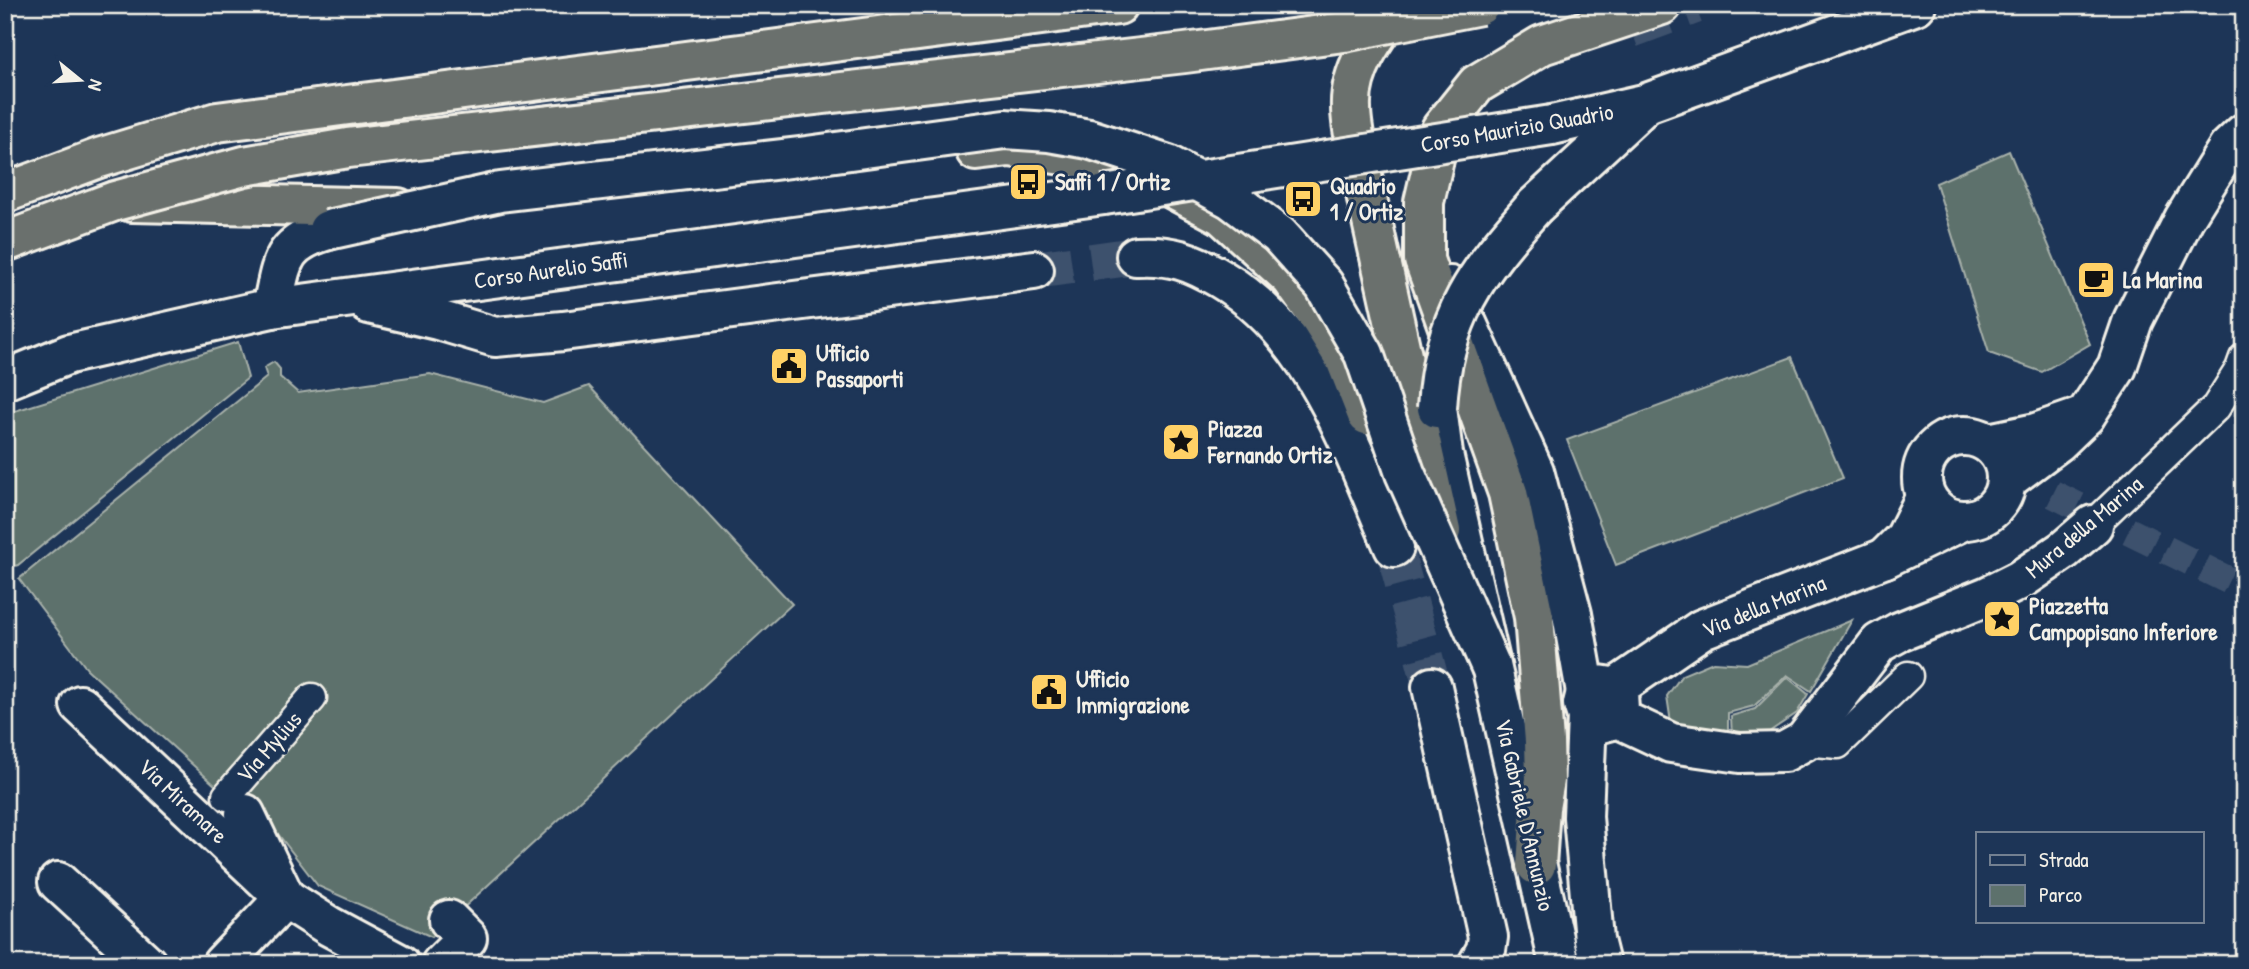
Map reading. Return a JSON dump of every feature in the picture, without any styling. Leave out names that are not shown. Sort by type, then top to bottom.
[{"type":"highway","points":[[5,193],[99,158],[217,122],[1118,5]]},
{"type":"highway","points":[[1398,5],[1366,52],[1353,79],[1351,107],[1360,167],[1411,399],[1481,669]]},
{"type":"highway","points":[[5,242],[115,201],[244,166],[348,148],[1185,53],[1344,32],[1480,5]]},
{"type":"highway","points":[[1536,865],[1545,780],[1545,741],[1534,617],[1508,493],[1424,260],[1424,202],[1441,130],[1477,84],[1542,45],[1662,5]]},
{"type":"highway","points":[[115,201],[471,210],[1010,147],[1082,158],[1156,180],[1222,215],[1291,278],[1320,319],[1345,359],[1481,669]]},
{"type":"main road","name":"Corso Maurizio Quadrio","points":[[1104,195],[1552,124],[1644,104],[1916,5]]},
{"type":"main road","points":[[1537,964],[1443,454],[1437,408],[1439,375],[1454,319],[1465,298],[1503,243],[1535,206],[1644,104]]},
{"type":"main road","points":[[272,308],[283,258],[296,243],[328,230],[500,192],[799,157],[1005,129],[1049,132],[1089,139],[1158,161],[1231,199],[1279,234],[1324,285],[1364,354],[1405,473],[1481,669]]},
{"type":"main road","points":[[2007,480],[2058,442],[2085,416],[2117,367],[2133,320],[2184,219],[2228,148],[2244,133]]},
{"type":"main road","name":"Corso Aurelio Saffi","points":[[5,380],[69,354],[272,308],[1104,195]]},
{"type":"main road","points":[[1438,205],[1437,230],[1449,284],[1534,471],[1572,614],[1601,707],[1583,766],[1583,817],[1592,956]]},
{"type":"main road","points":[[1136,256],[1159,254],[1181,258],[1204,269],[1259,305],[1278,326],[1318,382],[1394,547]]},
{"type":"main road","points":[[343,299],[438,320],[495,337],[563,331],[1034,270]]},
{"type":"main road","points":[[1988,443],[2036,433],[2085,416]]},
{"type":"main road","points":[[1974,437],[1988,443],[1998,453],[2007,480],[2004,493],[1988,513],[1962,521],[1941,515],[1925,498],[1922,471],[1926,458],[1934,447],[1945,439],[1974,437]]},
{"type":"main road","name":"Via della Marina","points":[[1885,558],[1905,538],[1925,498]]},
{"type":"main road","name":"Via della Marina","points":[[1601,707],[1702,629],[1885,558],[1962,521]]},
{"type":"main road","name":"Mura della Marina","points":[[1804,741],[1848,680],[1879,643],[2020,580],[2064,550],[2092,525]]},
{"type":"main road","name":"Via Gabriele D'Annunzio","points":[[1481,669],[1536,865],[1559,964]]},
{"type":"main road","points":[[1432,687],[1488,937],[1486,950],[1478,964]]},
{"type":"main road","name":"Via Miramare","points":[[80,705],[285,898],[329,926],[400,964]]},
{"type":"main road","points":[[1601,707],[1624,722],[1671,743],[1733,752],[1784,752],[1804,741]]},
{"type":"main road","name":"Via Miramare","points":[[236,805],[285,898]]},
{"type":"main road","points":[[58,882],[147,964]]},
{"type":"main road","points":[[222,964],[285,898]]},
{"type":"main road","points":[[441,964],[467,937],[450,920]]},
{"type":"street","name":"Mura della Marina","points":[[2092,525],[2216,407],[2244,358]]},
{"type":"street","points":[[1804,741],[1838,744],[1908,676]]},
{"type":"street","name":"Via Mylius","points":[[236,805],[312,698]]},
{"type":"green space","points":[[2009,151],[2090,344],[2042,372],[1989,353],[1936,183]]},
{"type":"green space","points":[[238,342],[248,378],[18,565],[5,569],[5,414]]},
{"type":"green space","points":[[1792,357],[1843,478],[1616,565],[1567,440]]},
{"type":"green space","points":[[274,362],[280,369],[280,377],[298,393],[430,374],[543,403],[589,386],[792,604],[432,937],[318,886],[251,799],[227,796],[87,669],[19,579],[267,377],[264,368]]},
{"type":"green space","points":[[1852,620],[1811,691],[1787,675],[1754,706],[1728,713],[1728,735],[1671,723],[1667,696],[1682,675],[1713,662],[1747,664]]},
{"type":"green space","points":[[1787,677],[1808,694],[1797,713],[1763,736],[1732,739],[1731,716],[1755,709]]},
{"type":"tunnel","points":[[1631,29],[1695,5]]},
{"type":"tunnel","points":[[1034,270],[1136,256]]},
{"type":"tunnel","points":[[2053,494],[2244,588]]},
{"type":"tunnel","points":[[1394,547],[1432,687]]},
{"type":"place","name":"Saffi 1 / Ortiz","points":[[1028,182]]},
{"type":"place","name":"Quadrio 1 / Ortiz","points":[[1303,199]]},
{"type":"place","name":"La Marina","points":[[2096,280]]},
{"type":"place","name":"Ufficio Passaporti","points":[[789,366]]},
{"type":"place","name":"Piazza Fernando Ortiz","points":[[1181,442]]},
{"type":"place","name":"Piazzetta Campopisano Inferiore","points":[[2002,619]]},
{"type":"place","name":"Ufficio Immigrazione","points":[[1049,692]]}]
